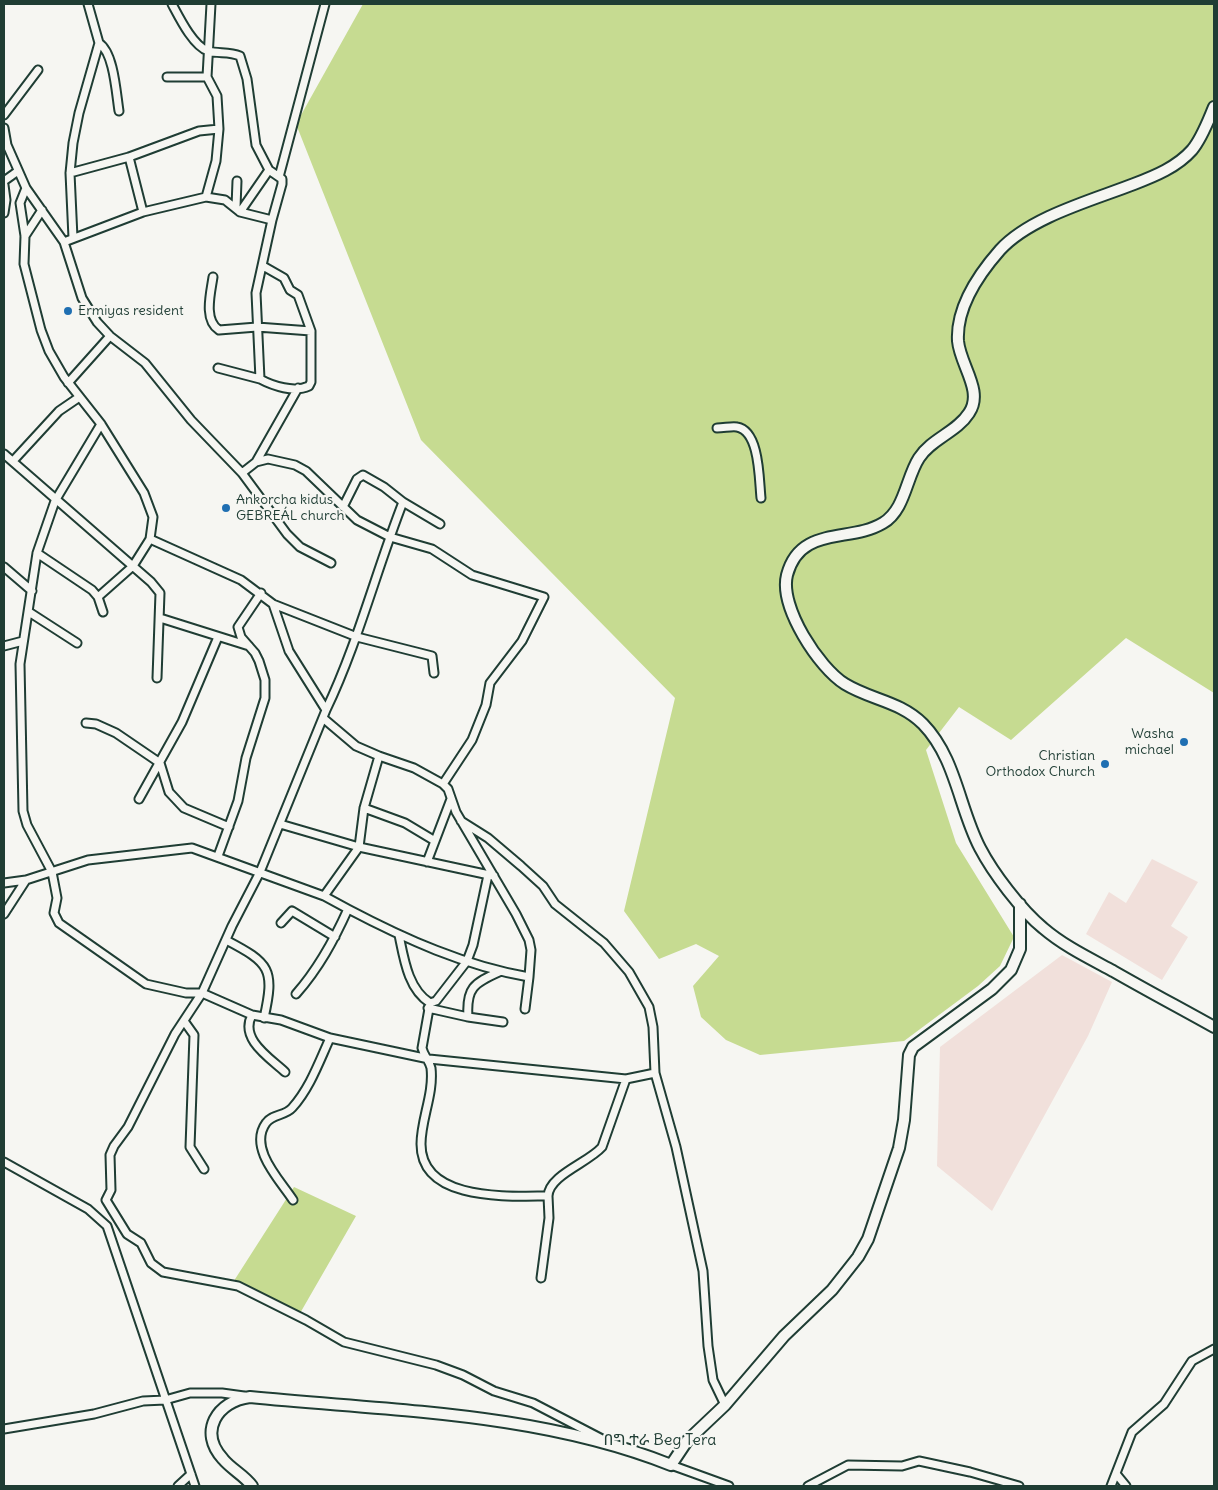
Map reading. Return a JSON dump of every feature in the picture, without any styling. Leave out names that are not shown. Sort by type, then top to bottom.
[{"type":"main road","points":[[1214,107],[1195,146],[1172,166],[1149,178],[1040,223],[1002,248],[977,281],[963,310],[958,340],[965,368],[972,385],[974,401],[969,414],[927,448],[918,459],[898,506],[891,517],[872,528],[814,540],[796,557],[787,575],[785,594],[792,616],[828,670],[843,683],[891,702],[908,712],[922,722],[937,741],[946,757],[981,851],[1020,904],[1040,926],[1070,948],[1214,1027]]},
{"type":"main road","points":[[252,1486],[222,1459],[213,1441],[212,1428],[215,1418],[226,1406],[234,1400],[250,1397],[506,1422],[612,1445],[671,1465],[687,1441],[725,1405],[784,1336],[832,1290],[858,1257],[868,1238],[899,1148],[904,1120],[909,1056],[913,1047],[992,989],[1011,970],[1020,949],[1020,904]]},
{"type":"street","points":[[72,238],[70,173],[77,122],[99,43],[88,4]]},
{"type":"street","points":[[172,4],[192,36],[208,51],[233,53],[240,56],[244,64],[256,145],[269,170],[279,177],[282,184],[256,293],[260,379]]},
{"type":"street","points":[[206,197],[216,160],[219,129],[217,96],[207,77],[211,4]]},
{"type":"street","points":[[279,177],[325,4]]},
{"type":"street","points":[[99,43],[106,48],[110,57],[119,111]]},
{"type":"street","points":[[4,115],[38,70]]},
{"type":"street","points":[[167,77],[207,77]]},
{"type":"street","points":[[4,128],[7,145],[26,188],[64,242],[82,298],[97,322],[110,336],[145,363],[191,420],[242,473],[294,541],[310,554],[331,562]]},
{"type":"street","points":[[70,173],[129,157],[199,131],[219,129]]},
{"type":"street","points":[[129,157],[143,212]]},
{"type":"street","points":[[238,210],[269,170]]},
{"type":"street","points":[[4,213],[6,200],[4,183],[18,171]]},
{"type":"street","points":[[237,181],[238,210]]},
{"type":"street","points":[[26,188],[20,203],[25,236],[24,264],[27,282],[49,351],[78,398],[101,424],[149,504],[152,517],[150,540],[132,566],[98,597]]},
{"type":"street","points":[[64,242],[143,212],[206,197],[225,200],[238,210],[272,220]]},
{"type":"street","points":[[25,236],[42,210]]},
{"type":"street","points":[[218,368],[260,379],[281,388],[309,386],[311,382],[310,332],[298,295],[290,290],[284,278],[263,266]]},
{"type":"street","points":[[213,277],[209,302],[214,326],[220,330],[257,327],[310,332]]},
{"type":"street","points":[[68,383],[110,336]]},
{"type":"street","points":[[242,473],[256,462],[298,388]]},
{"type":"street","points":[[13,461],[59,411],[78,398]]},
{"type":"street","points":[[101,424],[56,501],[37,553],[23,641],[20,682],[22,805],[27,825],[52,872],[57,898],[54,913],[59,922],[146,984],[186,993],[202,994],[252,1015],[280,1020],[330,1038],[429,1059],[626,1079],[655,1073]]},
{"type":"street","points":[[718,428],[737,427],[747,431],[752,437],[758,467],[761,498]]},
{"type":"street","points":[[4,454],[132,566],[160,593],[157,678]]},
{"type":"street","points":[[256,462],[268,460],[295,465],[306,471],[357,520],[390,537],[432,550],[472,575],[544,597],[522,641],[490,684],[486,705],[472,740],[443,784]]},
{"type":"street","points":[[342,507],[357,479],[363,474],[369,476],[403,502],[440,524]]},
{"type":"street","points":[[403,502],[357,637],[260,872],[226,940],[202,994],[175,1034],[128,1127],[110,1155],[111,1190],[106,1200],[127,1234],[141,1243],[156,1268],[172,1275],[225,1282],[238,1286],[306,1320],[344,1342],[436,1365],[463,1375],[494,1391],[533,1403],[612,1445]]},
{"type":"street","points":[[150,540],[157,545],[224,571],[261,593],[273,604],[357,637],[432,656],[434,673]]},
{"type":"street","points":[[37,553],[80,581],[98,597],[104,612]]},
{"type":"street","points":[[4,567],[32,591]]},
{"type":"street","points":[[218,856],[238,801],[246,758],[265,698],[262,671],[255,653],[238,631],[238,627],[261,593]]},
{"type":"street","points":[[273,604],[289,651],[326,710]]},
{"type":"street","points":[[29,612],[77,643]]},
{"type":"street","points":[[160,618],[249,646]]},
{"type":"street","points":[[139,799],[185,714],[218,637]]},
{"type":"street","points":[[4,646],[23,641]]},
{"type":"street","points":[[323,718],[356,746],[414,768],[443,784],[491,875],[516,914],[528,940],[531,950],[525,1009]]},
{"type":"street","points":[[86,724],[96,724],[116,732],[160,763],[168,792],[184,808],[229,827]]},
{"type":"street","points":[[324,896],[359,846],[364,808],[379,756]]},
{"type":"street","points":[[427,862],[451,799]]},
{"type":"street","points":[[364,808],[405,823],[435,841]]},
{"type":"street","points":[[461,820],[488,838],[522,866],[543,886],[556,904],[590,931],[618,957],[649,1007],[653,1027],[655,1073],[676,1147],[703,1271],[708,1346],[713,1380],[725,1405]]},
{"type":"street","points":[[280,824],[359,846],[491,875]]},
{"type":"street","points":[[4,884],[26,880],[88,860],[192,848],[324,896],[399,935],[499,972],[529,977]]},
{"type":"street","points":[[491,875],[467,961],[436,1000],[429,1005],[422,1048],[429,1059],[430,1092],[420,1143],[421,1154],[427,1168],[445,1184],[463,1190],[505,1196],[548,1196]]},
{"type":"street","points":[[4,914],[26,880]]},
{"type":"street","points":[[296,994],[311,977],[348,909]]},
{"type":"street","points":[[281,923],[292,910],[335,936]]},
{"type":"street","points":[[399,935],[408,975],[429,1005],[468,1018],[504,1022]]},
{"type":"street","points":[[226,940],[250,953],[269,973],[270,992],[264,1018]]},
{"type":"street","points":[[468,1018],[468,996],[472,988],[480,980],[499,972]]},
{"type":"street","points":[[252,1015],[248,1025],[254,1043],[285,1072]]},
{"type":"street","points":[[184,1021],[194,1035],[190,1147],[204,1169]]},
{"type":"street","points":[[293,1200],[263,1157],[262,1129],[270,1119],[287,1112],[305,1093],[330,1038]]},
{"type":"street","points":[[541,1278],[548,1218],[549,1190],[553,1182],[596,1154],[602,1147],[626,1079]]},
{"type":"street","points":[[4,1162],[88,1209],[107,1226],[195,1486]]},
{"type":"street","points":[[1111,1486],[1117,1475],[1132,1432],[1164,1404],[1192,1361],[1214,1349]]},
{"type":"street","points":[[4,1429],[94,1414],[143,1401],[165,1400],[190,1393],[222,1393],[250,1397]]},
{"type":"street","points":[[808,1486],[848,1465],[902,1466],[919,1461],[970,1472],[1019,1486]]},
{"type":"street","points":[[671,1465],[729,1486]]},
{"type":"street","points":[[178,1486],[191,1474]]},
{"type":"street","points":[[1117,1475],[1126,1486]]},
{"type":"shaded area","points":[[1152,859],[1198,882],[1171,926],[1188,937],[1162,980],[1086,934],[1109,892],[1126,903]]},
{"type":"shaded area","points":[[1062,955],[1112,982],[1088,1036],[992,1211],[937,1166],[940,1047]]},
{"type":"green space","points":[[363,4],[1214,4],[1214,693],[1126,638],[1011,740],[959,707],[926,750],[956,843],[1014,937],[1000,966],[978,986],[904,1041],[760,1055],[726,1040],[701,1017],[693,986],[719,956],[696,944],[659,959],[624,911],[675,698],[421,440],[296,124]]},
{"type":"green space","points":[[294,1187],[356,1216],[299,1315],[230,1287]]},
{"type":"place","name":"Ermiyas resident","points":[[68,311]]},
{"type":"place","name":"Ankorcha kidus GEBREÁL church","points":[[226,508]]},
{"type":"place","name":"Washa michael","points":[[1184,742]]},
{"type":"place","name":"Christian Orthodox Church","points":[[1105,764]]},
{"type":"district","name":"በግ ተራ Beg Tera","points":[[660,1440]]}]
